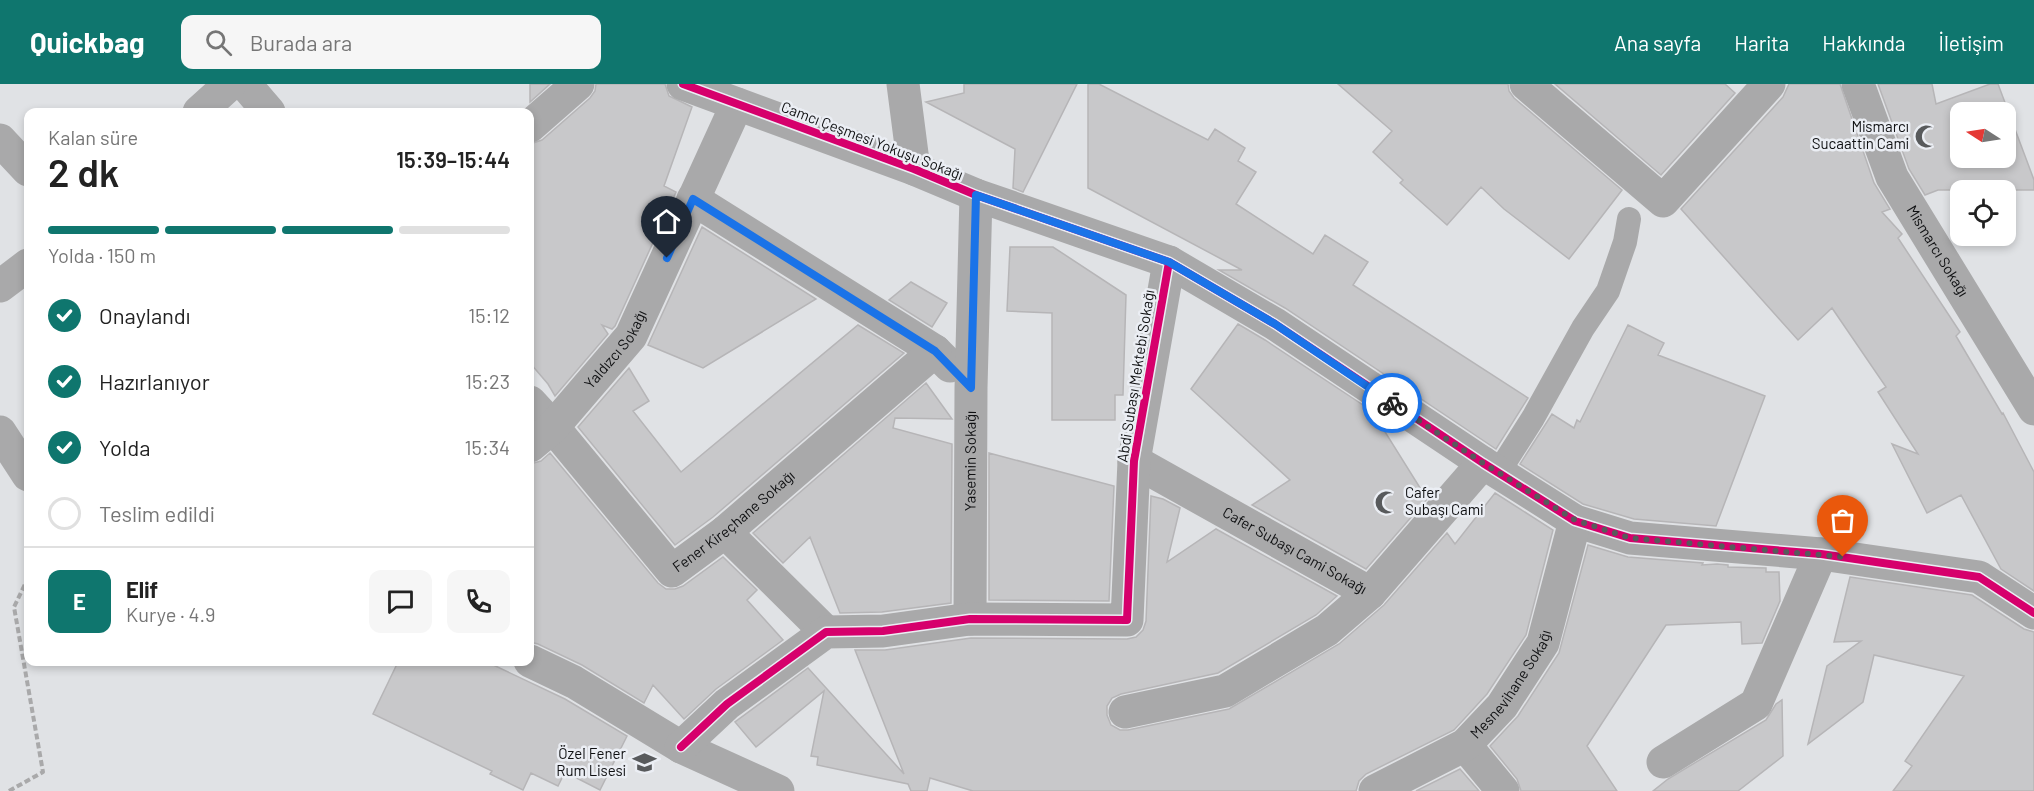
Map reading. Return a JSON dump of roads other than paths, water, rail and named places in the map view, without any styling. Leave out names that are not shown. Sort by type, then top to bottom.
[{"type":"street","points":[[203,108],[230,84]]},
{"type":"street","points":[[245,84],[266,108]]},
{"type":"street","points":[[534,122],[578,84]]},
{"type":"street","name":"Camcı Çeşmesi Yokuşu Sokağı","points":[[683,84],[914,169],[976,195],[1169,262],[1275,324],[1490,468],[1575,520],[1630,538],[1821,554],[1979,577],[2034,613]]},
{"type":"street","points":[[903,84],[914,169]]},
{"type":"street","points":[[1526,84],[1663,201],[1769,84]]},
{"type":"street","name":"Mismarcı Sokağı","points":[[1858,84],[1892,177],[2034,409]]},
{"type":"street","name":"Yaldızcı Sokağı","points":[[541,436],[631,336],[737,105]]},
{"type":"street","points":[[0,140],[24,166]]},
{"type":"street","name":"Yasemin Sokağı","points":[[970,620],[971,388],[976,195]]},
{"type":"street","points":[[693,199],[935,351],[971,388]]},
{"type":"street","name":"Abdi Subaşı Mektebi Sokağı","points":[[826,632],[883,631],[970,620],[1127,620],[1134,461],[1169,262]]},
{"type":"street","points":[[0,286],[24,268]]},
{"type":"street","name":"Fener Kireçhane Sokağı","points":[[534,414],[541,436],[672,571],[725,532],[935,351]]},
{"type":"street","points":[[0,432],[24,469]]},
{"type":"street","name":"Cafer Subaşı Cami Sokağı","points":[[1134,461],[1371,593],[1490,468]]},
{"type":"street","name":"Mesnevihane Sokağı","points":[[1375,791],[1464,745],[1502,706],[1543,643],[1575,520]]},
{"type":"street","points":[[681,747],[727,704],[826,632],[725,532]]},
{"type":"street","points":[[1663,762],[1756,704],[1821,554]]},
{"type":"street","points":[[1125,712],[1225,691],[1327,630],[1371,593]]},
{"type":"street","points":[[534,663],[574,682],[681,747],[778,791]]},
{"type":"street","points":[[1464,745],[1503,791]]},
{"type":"lane","points":[[1490,468],[1533,418],[1582,328],[1608,291],[1625,242],[1629,219]]},
{"type":"place","name":"Mismarcı Sucaattin Cami","points":[[1927,136]]},
{"type":"place","name":"Cafer Subaşı Cami","points":[[1387,502]]},
{"type":"place","name":"Özel Fener Rum Lisesi","points":[[644,763]]}]
